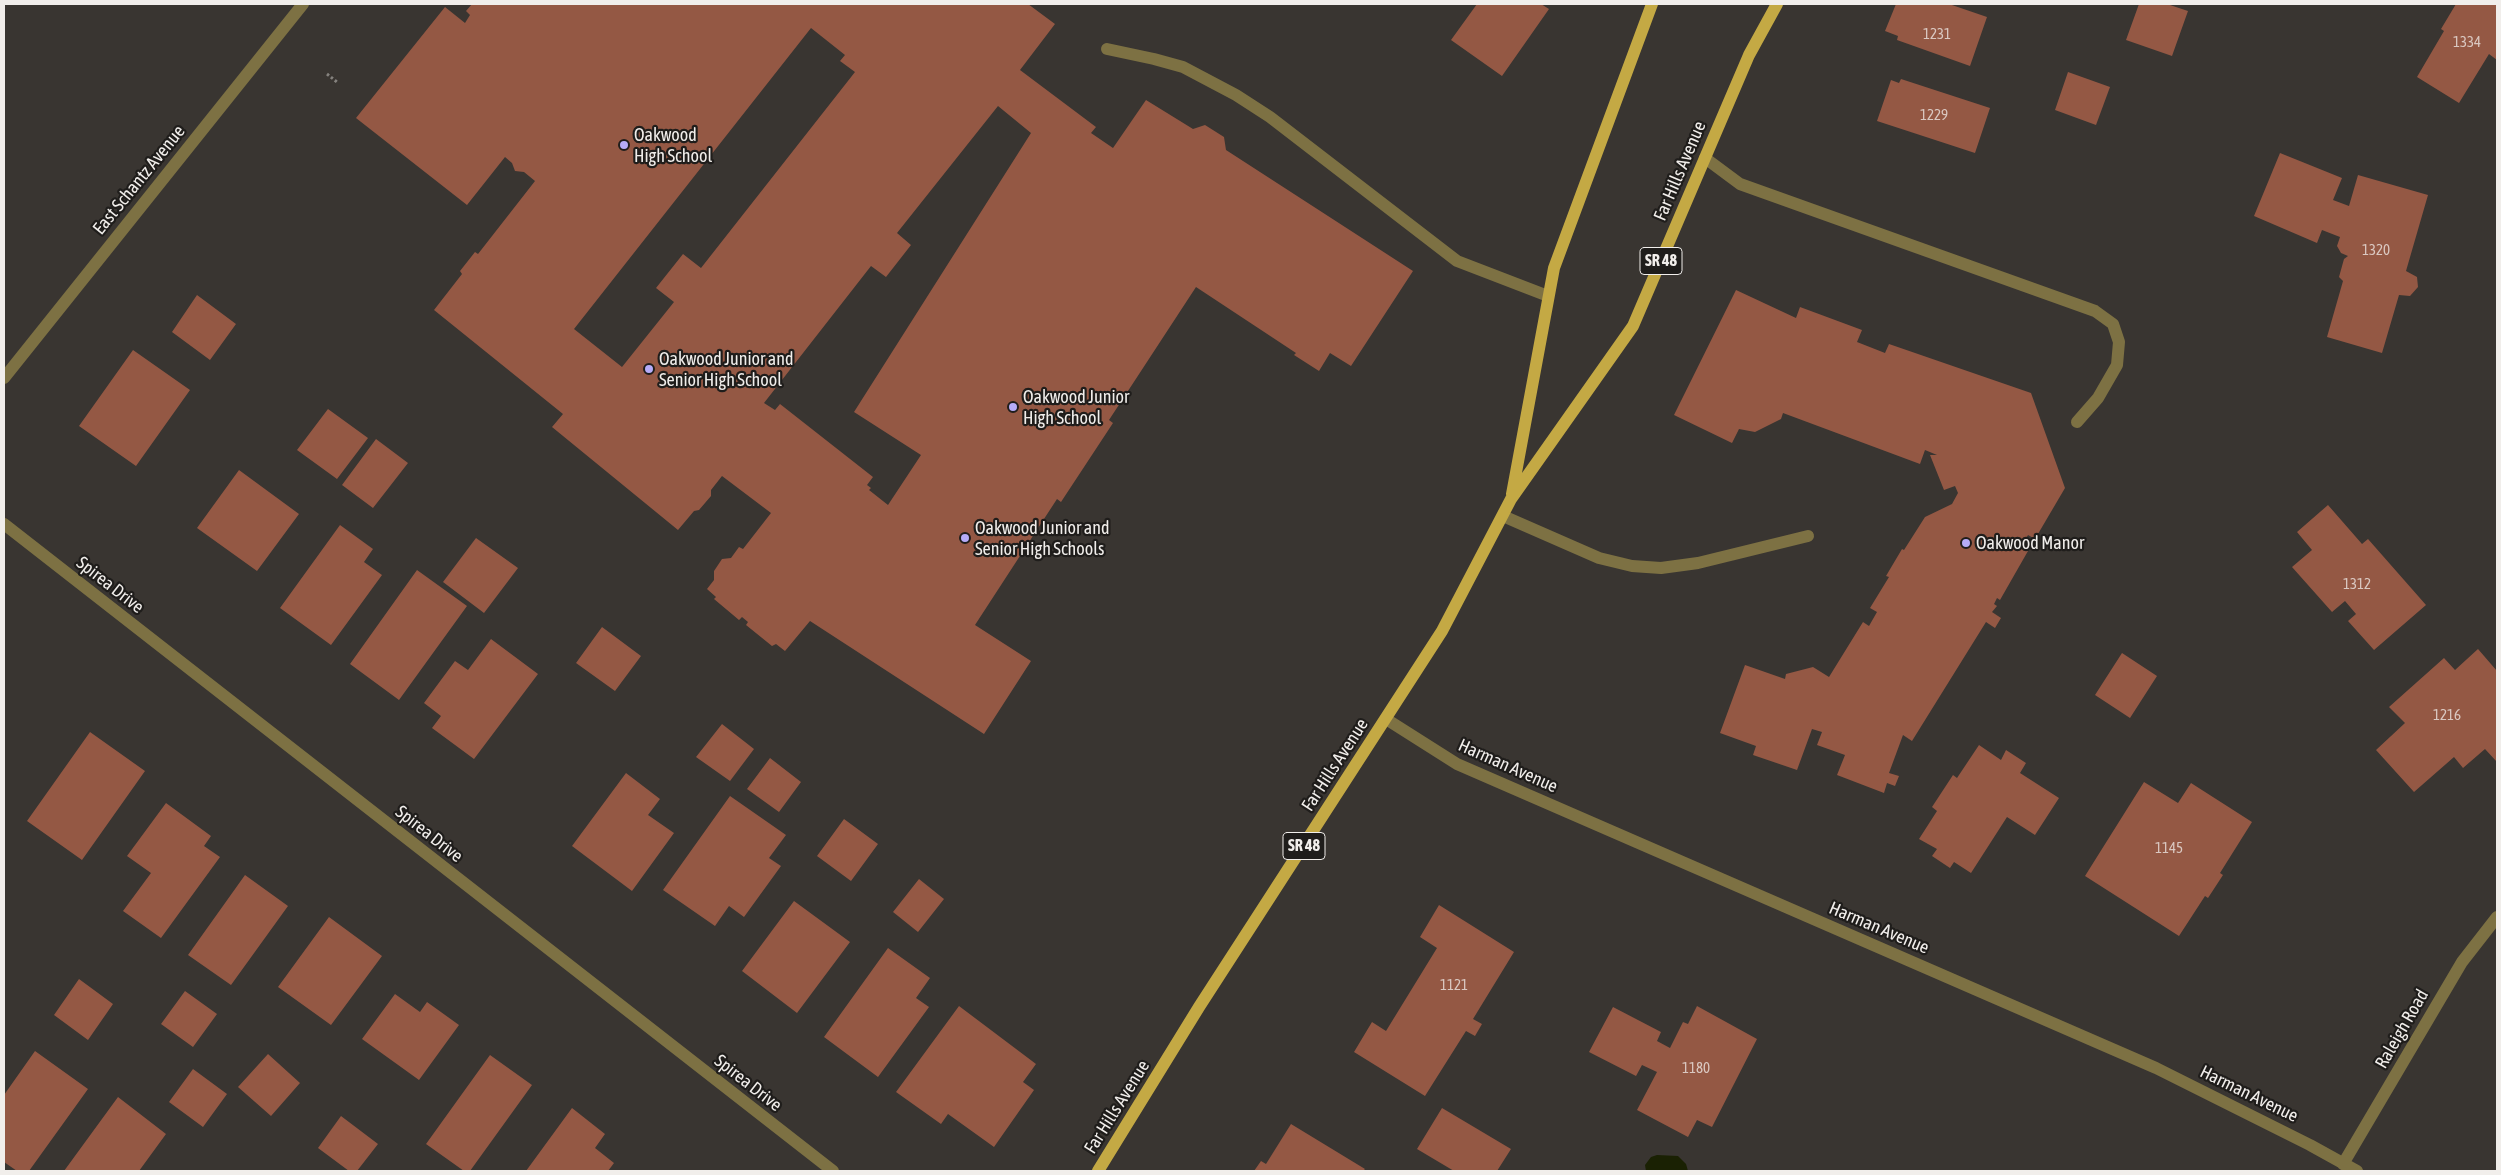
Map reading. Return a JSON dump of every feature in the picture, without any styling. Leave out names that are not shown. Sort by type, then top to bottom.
[{"type":"main road","name":"Far Hills Avenue","points":[[1098,1171],[1199,1007],[1442,631],[1504,516],[1511,499],[1554,268],[1652,4]]},
{"type":"main road","name":"Far Hills Avenue","points":[[1511,499],[1632,326],[1749,56],[1777,4]]},
{"type":"street","name":"East Schantz Avenue","points":[[4,378],[303,4]]},
{"type":"street","points":[[1106,49],[1183,67],[1236,94],[1270,117],[1457,261],[1548,296]]},
{"type":"street","points":[[1705,158],[1740,184],[2095,311],[2113,324],[2120,342],[2116,365],[2098,398],[2077,422]]},
{"type":"street","points":[[1504,516],[1599,558],[1632,566],[1661,568],[1698,563],[1808,536]]},
{"type":"street","name":"Spirea Drive","points":[[4,524],[833,1171]]},
{"type":"street","name":"Harman Avenue","points":[[1386,719],[1457,764],[2156,1068],[2310,1144],[2357,1171]]},
{"type":"street","name":"Raleigh Road","points":[[2344,1164],[2462,962],[2497,917]]},
{"type":"path","points":[[327,74],[338,82]]},
{"type":"shaded area","points":[[1657,1155],[1678,1156],[1686,1164],[1688,1171],[1646,1171],[1645,1165],[1651,1157]]},
{"type":"building","name":"Oakwood Junior and Senior High School","points":[[472,4],[1028,4],[1055,24],[1020,70],[1096,127],[1091,133],[1113,148],[1146,100],[1193,129],[1205,125],[1224,137],[1226,150],[1413,271],[1351,366],[1330,353],[1319,371],[1294,355],[1296,353],[1196,287],[1109,420],[1113,423],[1061,502],[1057,499],[975,625],[1031,661],[984,734],[810,621],[785,651],[776,644],[772,646],[746,625],[748,622],[742,617],[739,620],[714,599],[716,597],[707,589],[714,580],[714,571],[722,559],[731,558],[739,547],[743,549],[771,513],[722,476],[711,490],[711,496],[699,510],[694,511],[678,530],[552,427],[563,414],[434,310],[462,274],[460,271],[475,252],[478,254],[535,181],[524,172],[515,171],[512,163],[505,157],[467,205],[356,118],[445,7],[465,23],[470,15],[466,11]],"holes":[[[811,28],[845,55],[840,61],[855,72],[701,268],[683,254],[656,288],[674,302],[622,367],[574,329]],[[998,106],[1031,133],[854,412],[921,455],[888,505],[869,490],[871,488],[867,485],[873,477],[780,404],[775,410],[764,403],[871,266],[886,277],[911,245],[897,233]]]},
{"type":"building","points":[[1477,4],[1541,4],[1549,9],[1502,76],[1451,40]]},
{"type":"building","points":[[1896,4],[1949,4],[1987,17],[1970,66],[1897,40],[1898,36],[1885,31]]},
{"type":"building","points":[[2139,4],[2167,4],[2188,11],[2172,56],[2126,40]]},
{"type":"building","points":[[2456,4],[2497,4],[2497,60],[2489,54],[2459,103],[2417,77],[2444,31],[2441,29]]},
{"type":"building","points":[[2068,72],[2110,87],[2096,125],[2055,110]]},
{"type":"building","points":[[1901,79],[1990,108],[1975,153],[1877,121],[1891,80],[1899,83]]},
{"type":"building","points":[[2280,153],[2342,178],[2333,200],[2349,206],[2358,175],[2428,195],[2406,271],[2417,277],[2418,287],[2410,296],[2399,295],[2382,353],[2327,337],[2343,281],[2339,277],[2344,259],[2348,256],[2341,253],[2337,246],[2340,237],[2322,230],[2317,243],[2254,216]]},
{"type":"building","name":"Oakwood Manor","points":[[1736,290],[1796,318],[1800,307],[1862,330],[1857,342],[1885,353],[1889,344],[2031,393],[2065,488],[2035,539],[2028,535],[2021,547],[2028,551],[2000,600],[1997,598],[1994,604],[1997,606],[1992,612],[2001,618],[1995,628],[1986,622],[1912,741],[1903,735],[1889,773],[1899,776],[1895,786],[1887,783],[1884,793],[1837,775],[1845,755],[1817,745],[1822,732],[1812,729],[1797,770],[1753,755],[1756,746],[1720,733],[1745,665],[1785,679],[1786,674],[1813,667],[1829,677],[1863,622],[1869,626],[1877,612],[1870,608],[1889,577],[1886,576],[1902,549],[1904,550],[1925,517],[1952,504],[1958,493],[1955,486],[1944,490],[1930,455],[1937,455],[1925,450],[1920,464],[1783,413],[1781,419],[1755,432],[1739,429],[1732,443],[1674,415]]},
{"type":"building","points":[[197,295],[236,324],[210,360],[172,332]]},
{"type":"building","points":[[133,350],[190,390],[136,466],[79,426]]},
{"type":"building","points":[[328,409],[368,438],[337,479],[297,450]]},
{"type":"building","points":[[376,439],[408,463],[373,508],[342,485]]},
{"type":"building","points":[[239,470],[299,514],[257,571],[197,528]]},
{"type":"building","points":[[2328,505],[2362,544],[2368,539],[2426,605],[2374,650],[2348,621],[2356,614],[2345,601],[2332,612],[2292,567],[2312,550],[2297,532]]},
{"type":"building","points":[[340,525],[373,549],[364,562],[382,575],[331,645],[280,608]]},
{"type":"building","points":[[476,538],[518,568],[484,613],[443,582]]},
{"type":"building","points":[[417,570],[467,606],[399,700],[350,664]]},
{"type":"building","points":[[602,627],[641,656],[615,691],[576,663]]},
{"type":"building","points":[[491,639],[538,674],[474,759],[432,728],[441,716],[424,703],[455,661],[468,670]]},
{"type":"building","points":[[2478,649],[2497,671],[2497,762],[2485,749],[2463,768],[2454,757],[2414,792],[2376,750],[2405,723],[2389,707],[2444,658],[2455,670]]},
{"type":"building","points":[[2122,653],[2157,676],[2130,718],[2095,695]]},
{"type":"building","points":[[722,724],[754,749],[730,781],[696,757]]},
{"type":"building","points":[[90,732],[145,771],[82,860],[27,821]]},
{"type":"building","points":[[1979,745],[2001,760],[2006,750],[2026,763],[2020,773],[2059,798],[2035,835],[2007,817],[1971,873],[1954,862],[1950,868],[1932,856],[1937,849],[1919,839],[1937,811],[1932,807],[1953,775],[1957,778]]},
{"type":"building","points":[[770,758],[801,782],[779,812],[747,789]]},
{"type":"building","points":[[626,773],[660,799],[648,815],[674,833],[632,891],[572,846]]},
{"type":"building","points":[[2144,782],[2178,803],[2191,783],[2252,822],[2220,873],[2223,875],[2208,898],[2205,896],[2179,936],[2085,876]]},
{"type":"building","points":[[730,796],[786,835],[769,858],[781,866],[744,917],[729,906],[715,926],[663,890]]},
{"type":"building","points":[[166,803],[211,836],[204,846],[220,857],[161,938],[123,911],[151,873],[127,856]]},
{"type":"building","points":[[844,819],[878,844],[851,881],[817,856]]},
{"type":"building","points":[[245,875],[288,906],[231,985],[188,955]]},
{"type":"building","points":[[919,879],[944,899],[918,932],[893,912]]},
{"type":"building","points":[[794,901],[850,942],[797,1013],[742,971]]},
{"type":"building","points":[[1439,905],[1514,952],[1473,1019],[1482,1024],[1475,1036],[1466,1031],[1425,1096],[1354,1052],[1372,1022],[1386,1031],[1437,948],[1420,937]]},
{"type":"building","points":[[329,917],[382,956],[331,1025],[278,987]]},
{"type":"building","points":[[888,948],[930,978],[916,998],[929,1007],[878,1077],[824,1037]]},
{"type":"building","points":[[79,979],[113,1004],[88,1040],[54,1015]]},
{"type":"building","points":[[185,991],[217,1014],[193,1047],[161,1024]]},
{"type":"building","points":[[395,994],[420,1012],[427,1002],[459,1025],[419,1080],[362,1039]]},
{"type":"building","points":[[959,1006],[1036,1064],[1023,1082],[1034,1090],[994,1147],[948,1114],[941,1124],[896,1092]]},
{"type":"building","points":[[1697,1006],[1757,1039],[1712,1127],[1697,1120],[1688,1137],[1637,1110],[1657,1072],[1642,1065],[1636,1076],[1589,1052],[1613,1007],[1661,1032],[1657,1041],[1670,1048],[1683,1022],[1688,1024]]},
{"type":"building","points":[[35,1051],[88,1089],[29,1171],[17,1171],[4,1162],[4,1095]]},
{"type":"building","points":[[268,1054],[300,1083],[271,1116],[238,1087]]},
{"type":"building","points":[[490,1055],[532,1085],[470,1171],[464,1171],[426,1144]]},
{"type":"building","points":[[193,1069],[227,1094],[203,1127],[169,1102]]},
{"type":"building","points":[[118,1097],[166,1134],[139,1171],[64,1171]]},
{"type":"building","points":[[572,1108],[605,1134],[595,1148],[614,1163],[608,1171],[526,1171]]},
{"type":"building","points":[[1442,1108],[1511,1149],[1497,1171],[1454,1171],[1417,1149]]},
{"type":"building","points":[[341,1116],[378,1144],[357,1171],[349,1171],[318,1148]]},
{"type":"building","points":[[1291,1124],[1365,1169],[1363,1171],[1254,1171],[1261,1161],[1266,1164]]},
{"type":"place","name":"Oakwood High School","points":[[624,145]]},
{"type":"place","name":"Oakwood Junior and Senior High School","points":[[649,369]]},
{"type":"place","name":"Oakwood Junior High School","points":[[1013,407]]},
{"type":"place","name":"Oakwood Junior and Senior High Schools","points":[[965,538]]},
{"type":"place","name":"Oakwood Manor","points":[[1966,543]]}]
